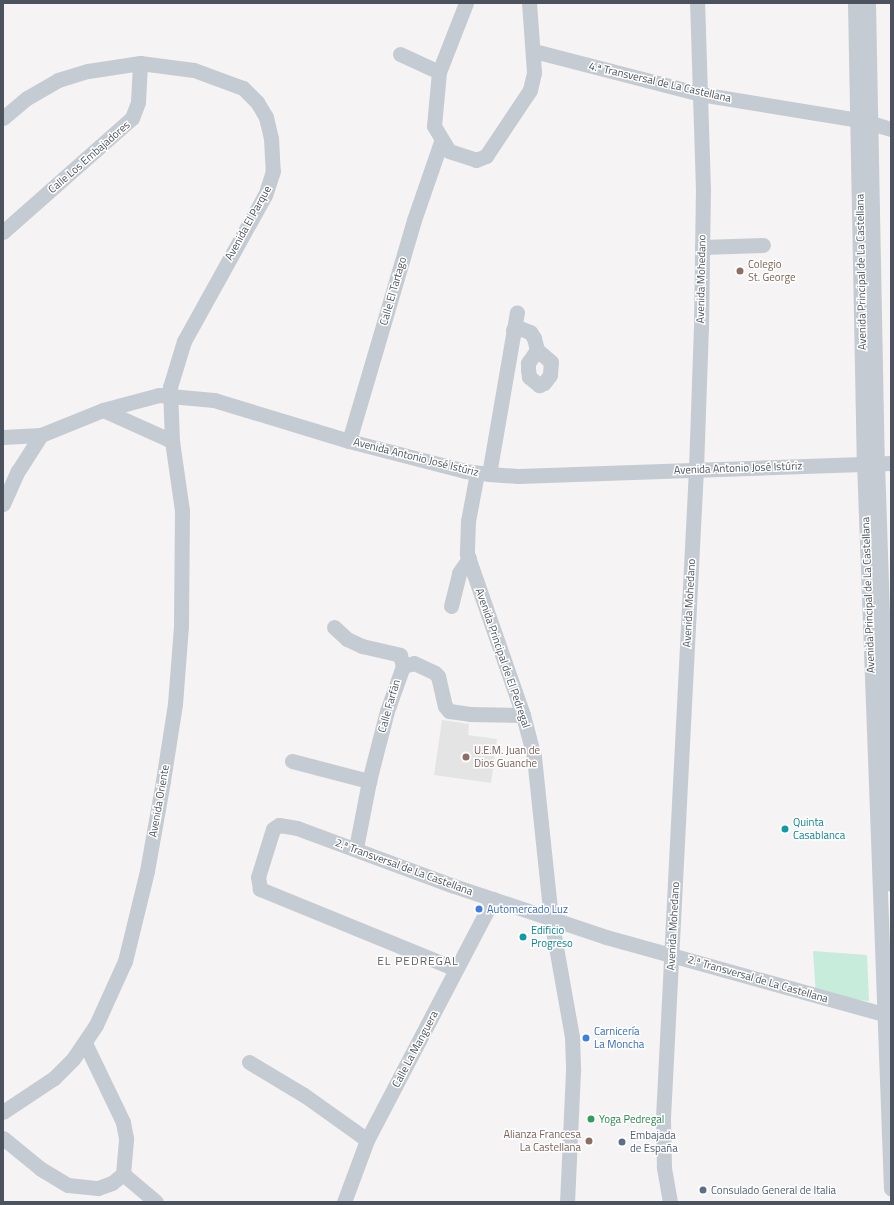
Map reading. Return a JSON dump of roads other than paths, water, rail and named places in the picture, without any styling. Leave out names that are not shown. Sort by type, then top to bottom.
[{"type":"street","points":[[466,3],[439,72],[434,126],[441,142],[449,152],[463,158],[476,160],[486,156],[530,90],[534,72],[534,51],[529,3]]},
{"type":"street","name":"Avenida Mohedano","points":[[670,1202],[664,1167],[663,1118],[696,469],[702,247],[700,94],[696,3]]},
{"type":"street","name":"Avenida Principal de La Castellana","points":[[855,3],[865,122],[891,884]]},
{"type":"street","name":"Avenida Principal de La Castellana","points":[[865,122],[868,3]]},
{"type":"street","name":"4.ª Transversal de La Castellana","points":[[534,51],[700,94],[865,122],[891,129]]},
{"type":"street","points":[[400,54],[439,72]]},
{"type":"street","name":"Avenida El Parque","points":[[3,118],[27,98],[58,80],[88,71],[140,63],[194,70],[243,88],[257,102],[266,117],[273,156],[273,171],[265,195],[184,341],[169,395]]},
{"type":"street","name":"Calle Los Embajadores","points":[[3,232],[132,118],[138,102],[140,63]]},
{"type":"street","name":"Calle El Tartago","points":[[349,441],[414,220],[441,142]]},
{"type":"street","points":[[702,247],[763,246]]},
{"type":"street","name":"Avenida Principal de El Pedregal","points":[[517,312],[483,474],[468,521],[469,558],[523,715],[535,762],[551,919],[572,1037],[573,1071],[567,1202]]},
{"type":"street","points":[[513,330],[522,329],[530,332],[534,338],[536,350]]},
{"type":"street","name":"Avenida Antonio José Istúriz","points":[[3,437],[41,435],[103,410],[150,396],[169,395],[208,399],[237,406],[349,441],[483,474],[518,476],[877,463]]},
{"type":"street","name":"Avenida Oriente","points":[[3,1112],[54,1078],[85,1043],[96,1025],[125,961],[147,871],[173,712],[181,626],[182,510],[172,441],[169,395]]},
{"type":"street","points":[[103,410],[172,441]]},
{"type":"street","points":[[3,504],[18,471],[41,435]]},
{"type":"street","name":"Avenida Principal de La Castellana","points":[[877,463],[891,1188]]},
{"type":"street","points":[[451,606],[459,573],[469,558]]},
{"type":"street","points":[[334,627],[347,639],[362,646],[400,655],[403,666]]},
{"type":"street","name":"Calle Farfán","points":[[356,848],[369,781],[396,678],[403,666],[414,663],[435,673],[440,681],[442,699],[449,711],[478,715],[523,715]]},
{"type":"street","points":[[292,761],[369,781]]},
{"type":"street","name":"2.ª Transversal de La Castellana","points":[[456,969],[260,889],[258,883],[273,829],[279,825],[297,828],[551,919],[888,1015]]},
{"type":"street","name":"Calle La Manguera","points":[[344,1202],[367,1140],[493,899]]},
{"type":"street","points":[[85,1043],[123,1122],[126,1138],[123,1174]]},
{"type":"street","points":[[249,1062],[304,1095],[367,1140]]},
{"type":"street","points":[[3,1138],[41,1169],[68,1185],[98,1188],[123,1174]]},
{"type":"street","points":[[123,1174],[156,1202]]},
{"type":"place","name":"Colegio St. George","points":[[740,271]]},
{"type":"place","name":"U.E.M. Juan de Dios Guanche","points":[[466,757]]},
{"type":"place","name":"Quinta Casablanca","points":[[785,829]]},
{"type":"place","name":"Automercado Luz","points":[[479,909]]},
{"type":"place","name":"Edificio Progreso","points":[[523,937]]},
{"type":"place","name":"Carnicería La Moncha","points":[[586,1038]]},
{"type":"place","name":"Yoga Pedregal","points":[[591,1119]]},
{"type":"place","name":"Alianza Francesa La Castellana","points":[[589,1141]]},
{"type":"place","name":"Embajada de España","points":[[622,1142]]},
{"type":"place","name":"Consulado General de Italia","points":[[703,1190]]},
{"type":"district","name":"EL PEDREGAL","points":[[418,961]]}]
